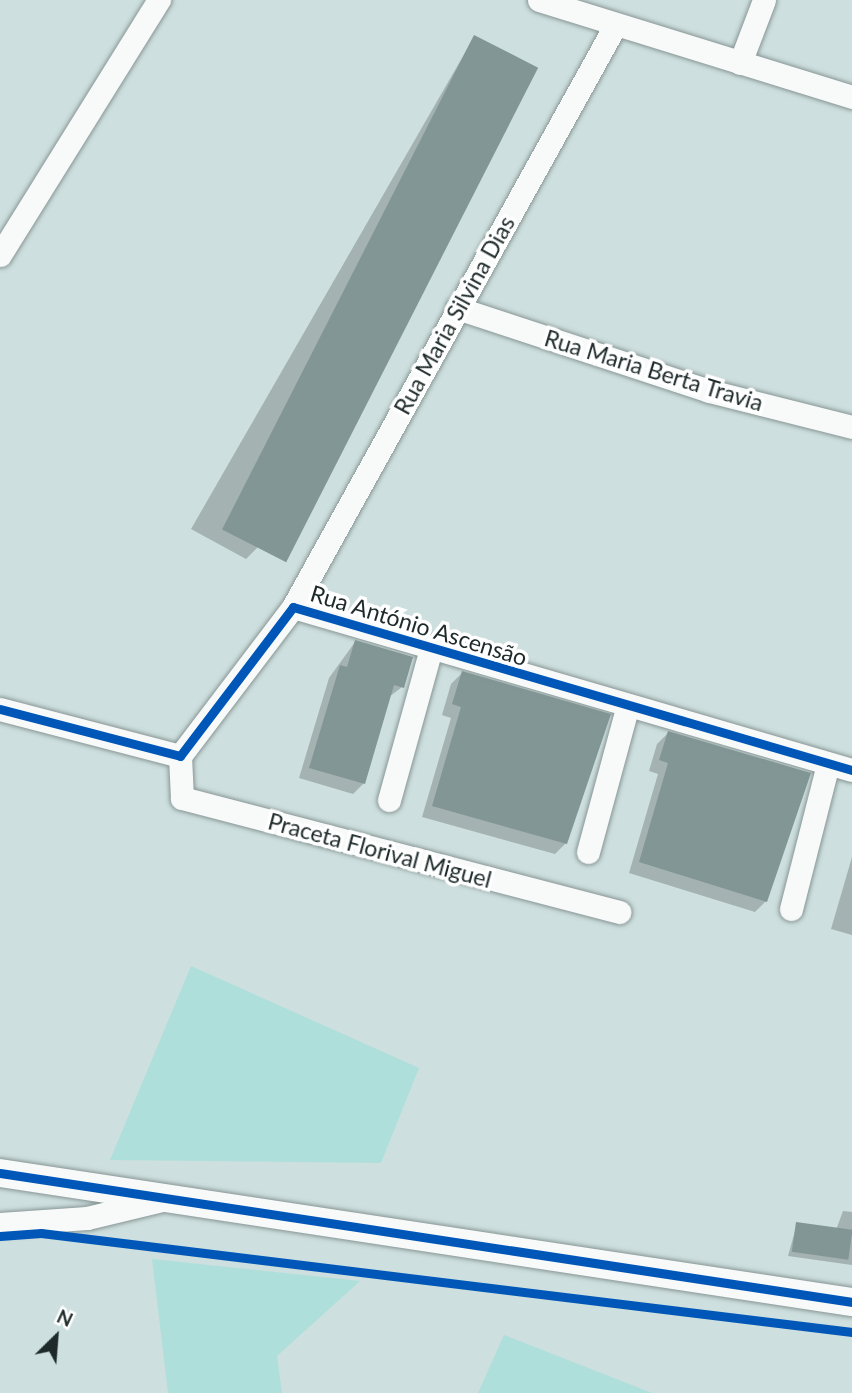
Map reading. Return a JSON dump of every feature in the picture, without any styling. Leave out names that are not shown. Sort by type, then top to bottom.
[{"type":"street","points":[[0,255],[159,0]]},
{"type":"street","points":[[539,0],[852,97]]},
{"type":"street","points":[[740,63],[764,0]]},
{"type":"street","name":"Rua Maria Silvina Dias","points":[[293,607],[616,24]]},
{"type":"street","name":"Rua Maria Berta Travia","points":[[457,308],[709,391],[852,428]]},
{"type":"street","name":"Rua António Ascensão","points":[[180,756],[293,607],[627,708],[852,771]]},
{"type":"street","points":[[389,800],[431,649]]},
{"type":"street","points":[[588,852],[627,708]]},
{"type":"street","points":[[0,709],[180,756]]},
{"type":"street","name":"Praceta Florival Miguel","points":[[180,756],[182,798],[619,912]]},
{"type":"street","points":[[791,909],[828,764]]},
{"type":"street","points":[[0,1173],[852,1302]]},
{"type":"street","points":[[0,1224],[87,1218],[166,1199]]},
{"type":"shaded area","points":[[191,966],[419,1068],[381,1163],[110,1160]]},
{"type":"shaded area","points":[[152,1259],[360,1281],[277,1356],[282,1393],[168,1393]]},
{"type":"shaded area","points":[[504,1335],[652,1393],[478,1393]]},
{"type":"building","points":[[474,35],[538,68],[286,562],[222,530]]},
{"type":"building","points":[[355,640],[413,657],[404,688],[394,685],[365,784],[309,768],[340,665],[347,667]]},
{"type":"building","points":[[462,671],[611,714],[567,844],[432,806],[461,707],[452,704]]},
{"type":"building","points":[[668,731],[811,773],[767,902],[639,862],[668,763],[659,760]]},
{"type":"building","points":[[796,1222],[852,1230],[848,1260],[792,1252]]},
{"type":"cycle path","points":[[0,709],[180,756],[293,607],[852,770]]},
{"type":"cycle path","points":[[0,1173],[852,1302]]},
{"type":"cycle path","points":[[0,1236],[41,1233],[852,1332]]}]
